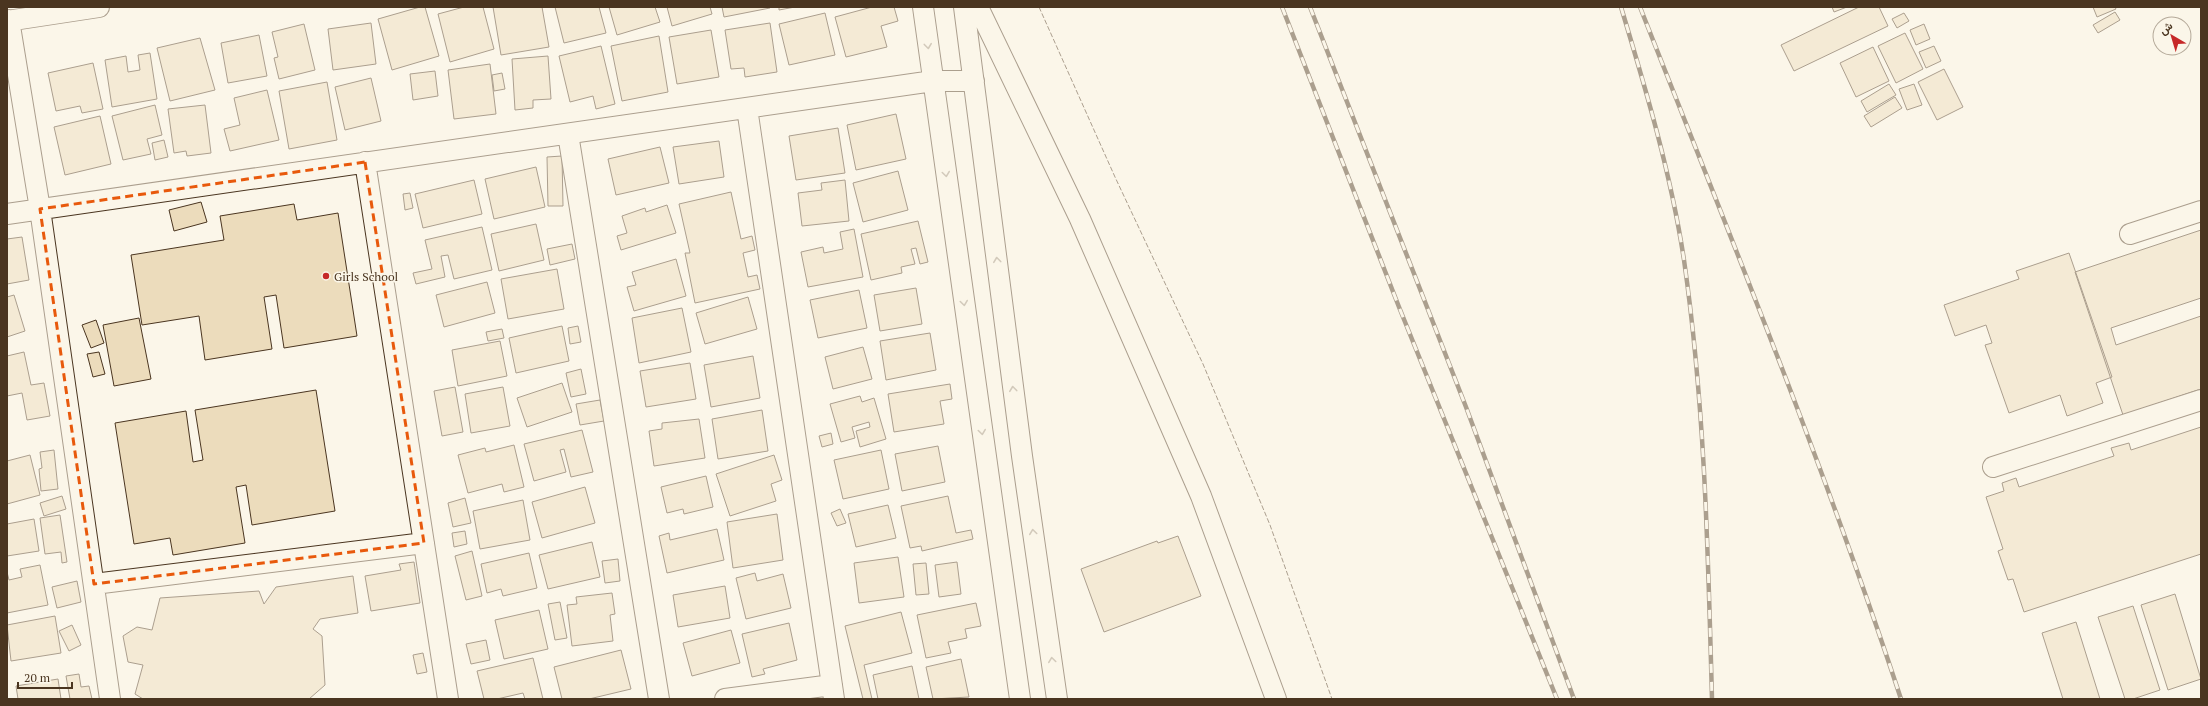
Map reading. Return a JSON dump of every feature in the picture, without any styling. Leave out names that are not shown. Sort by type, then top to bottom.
[{"type":"street","points":[[99,7],[8,20],[40,209],[110,699]]},
{"type":"street","points":[[923,7],[1020,699]]},
{"type":"street","points":[[964,7],[1022,456],[1057,699]]},
{"type":"street","points":[[978,7],[1080,218],[1200,496],[1276,699]]},
{"type":"street","points":[[7,214],[933,81],[974,81]]},
{"type":"street","points":[[725,699],[833,692],[747,108]]},
{"type":"street","points":[[568,134],[659,699]]},
{"type":"street","points":[[365,162],[448,699]]},
{"type":"street","points":[[2130,234],[2201,211]]},
{"type":"street","points":[[1993,467],[2201,400]]},
{"type":"street","points":[[94,584],[424,544]]},
{"type":"highlighted area","points":[[365,162],[424,543],[94,584],[40,209]]},
{"type":"building","points":[[420,7],[425,7],[439,56],[392,70],[378,19]]},
{"type":"building","points":[[464,7],[483,7],[494,49],[450,62],[438,14]]},
{"type":"building","points":[[493,7],[542,7],[549,47],[501,55]]},
{"type":"building","points":[[555,7],[599,7],[606,33],[564,43]]},
{"type":"building","points":[[609,7],[655,7],[660,22],[617,35]]},
{"type":"building","points":[[667,7],[710,7],[712,14],[672,26]]},
{"type":"building","points":[[722,7],[770,7],[770,8],[724,17]]},
{"type":"building","points":[[779,7],[795,7],[779,10]]},
{"type":"building","points":[[872,7],[894,7],[898,21],[881,26],[887,47],[846,57],[835,17]]},
{"type":"building","points":[[1832,7],[1847,7],[1834,12]]},
{"type":"building","points":[[1859,7],[1879,7],[1888,26],[1794,71],[1781,45]]},
{"type":"building","points":[[2093,7],[2115,7],[2116,9],[2097,17]]},
{"type":"building","points":[[2115,12],[2120,20],[2098,33],[2093,25]]},
{"type":"building","points":[[825,13],[835,55],[789,65],[779,24]]},
{"type":"building","points":[[1904,13],[1909,21],[1897,28],[1892,19]]},
{"type":"building","points":[[371,23],[376,64],[333,70],[328,29]]},
{"type":"building","points":[[770,23],[777,72],[745,77],[744,68],[731,69],[725,30]]},
{"type":"building","points":[[304,24],[315,70],[279,79],[274,58],[278,57],[272,32]]},
{"type":"building","points":[[1924,24],[1930,39],[1916,45],[1910,30]]},
{"type":"building","points":[[711,30],[719,77],[677,84],[669,37]]},
{"type":"building","points":[[1905,33],[1923,69],[1896,83],[1878,46]]},
{"type":"building","points":[[259,35],[267,76],[228,83],[221,43]]},
{"type":"building","points":[[659,36],[668,92],[622,101],[611,46]]},
{"type":"building","points":[[200,38],[215,90],[170,101],[157,48]]},
{"type":"building","points":[[601,46],[615,104],[596,109],[593,96],[570,102],[559,56]]},
{"type":"building","points":[[1934,46],[1941,61],[1926,68],[1919,52]]},
{"type":"building","points":[[1873,47],[1889,81],[1856,97],[1840,63]]},
{"type":"building","points":[[150,53],[157,99],[112,107],[105,60],[126,56],[128,72],[140,70],[138,55]]},
{"type":"building","points":[[548,56],[551,99],[533,100],[533,108],[515,110],[512,59]]},
{"type":"building","points":[[93,63],[103,109],[82,113],[80,106],[56,111],[48,73]]},
{"type":"building","points":[[490,64],[496,114],[454,119],[448,70]]},
{"type":"building","points":[[1944,69],[1963,107],[1937,120],[1918,82]]},
{"type":"building","points":[[435,71],[438,96],[413,100],[410,74]]},
{"type":"building","points":[[502,73],[505,89],[494,91],[492,75]]},
{"type":"building","points":[[371,78],[381,121],[345,130],[335,87]]},
{"type":"building","points":[[327,82],[337,140],[289,149],[279,91]]},
{"type":"building","points":[[1889,84],[1896,95],[1867,112],[1861,101]]},
{"type":"building","points":[[1914,84],[1922,105],[1907,110],[1899,89]]},
{"type":"building","points":[[267,90],[279,140],[230,151],[224,129],[240,125],[234,98]]},
{"type":"building","points":[[1895,97],[1902,108],[1871,127],[1864,116]]},
{"type":"building","points":[[155,105],[162,135],[147,139],[151,154],[123,160],[112,116]]},
{"type":"building","points":[[205,105],[211,153],[187,156],[186,151],[174,153],[168,109]]},
{"type":"building","points":[[896,114],[906,159],[856,170],[847,125]]},
{"type":"building","points":[[100,116],[111,164],[65,175],[54,127]]},
{"type":"building","points":[[838,128],[845,173],[796,180],[789,136]]},
{"type":"building","points":[[164,140],[168,157],[155,160],[152,143]]},
{"type":"building","points":[[719,141],[724,177],[679,184],[673,147]]},
{"type":"building","points":[[660,147],[669,183],[616,195],[608,159]]},
{"type":"building","points":[[562,156],[563,206],[548,206],[547,157]]},
{"type":"building","points":[[536,167],[545,207],[494,219],[485,179]]},
{"type":"building","points":[[898,171],[908,210],[863,222],[853,183]]},
{"type":"building","points":[[474,180],[482,214],[423,228],[415,194]]},
{"type":"building","points":[[845,180],[849,221],[802,226],[798,193],[822,190],[821,183]]},
{"type":"building","points":[[731,192],[741,239],[752,236],[755,250],[743,253],[748,277],[757,275],[760,289],[695,303],[685,253],[690,253],[679,204]]},
{"type":"building","points":[[410,193],[413,208],[405,210],[403,194]]},
{"type":"building","points":[[201,202],[207,222],[174,231],[169,210]]},
{"type":"building","points":[[294,204],[297,220],[338,213],[357,336],[284,348],[276,295],[264,297],[272,349],[205,360],[199,316],[142,325],[131,255],[224,240],[220,216]]},
{"type":"building","points":[[667,205],[676,233],[621,250],[617,236],[627,233],[622,216],[645,208],[646,212]]},
{"type":"building","points":[[918,221],[928,262],[920,264],[916,248],[911,249],[915,264],[901,267],[902,273],[871,280],[861,234]]},
{"type":"building","points":[[536,224],[544,260],[499,271],[491,234]]},
{"type":"building","points":[[482,227],[492,270],[454,279],[448,255],[441,256],[445,277],[416,284],[413,273],[432,269],[425,240]]},
{"type":"building","points":[[854,229],[863,277],[808,287],[801,252],[823,247],[824,253],[843,249],[840,232]]},
{"type":"building","points":[[2201,230],[2201,298],[2111,328],[2116,345],[2201,316],[2201,389],[2123,415],[2075,272]]},
{"type":"building","points":[[22,237],[29,280],[7,284],[7,239]]},
{"type":"building","points":[[572,244],[575,259],[550,265],[547,249]]},
{"type":"building","points":[[2069,253],[2112,377],[2096,383],[2103,403],[2067,416],[2060,395],[2009,413],[1985,345],[1992,343],[1986,325],[1955,336],[1944,305],[2019,279],[2016,271]]},
{"type":"building","points":[[676,259],[686,296],[634,311],[627,287],[636,285],[632,272]]},
{"type":"building","points":[[557,269],[564,309],[508,319],[501,279]]},
{"type":"building","points":[[487,282],[495,313],[444,327],[436,295]]},
{"type":"building","points":[[916,288],[922,324],[880,331],[874,295]]},
{"type":"building","points":[[859,290],[867,328],[818,338],[810,300]]},
{"type":"building","points":[[14,295],[25,331],[7,337],[7,297]]},
{"type":"building","points":[[748,297],[757,329],[705,344],[696,313]]},
{"type":"building","points":[[682,308],[691,352],[639,363],[632,318]]},
{"type":"building","points":[[139,318],[151,379],[114,386],[103,325]]},
{"type":"building","points":[[96,320],[104,343],[91,348],[82,325]]},
{"type":"building","points":[[562,326],[569,361],[516,373],[509,338]]},
{"type":"building","points":[[578,326],[581,342],[570,344],[568,328]]},
{"type":"building","points":[[502,329],[504,338],[488,341],[486,332]]},
{"type":"building","points":[[930,333],[936,370],[886,380],[880,341]]},
{"type":"building","points":[[500,341],[507,376],[458,386],[452,350]]},
{"type":"building","points":[[863,347],[872,379],[833,389],[825,357]]},
{"type":"building","points":[[24,352],[31,385],[44,383],[50,416],[27,420],[22,393],[7,396],[7,356]]},
{"type":"building","points":[[99,352],[105,374],[93,377],[87,354]]},
{"type":"building","points":[[753,356],[760,398],[711,407],[704,365]]},
{"type":"building","points":[[690,363],[696,399],[646,407],[640,371]]},
{"type":"building","points":[[581,369],[586,394],[571,397],[566,373]]},
{"type":"building","points":[[562,383],[572,412],[527,427],[517,398]]},
{"type":"building","points":[[950,384],[952,399],[940,401],[944,424],[894,432],[888,394]]},
{"type":"building","points":[[455,387],[463,432],[442,436],[434,391]]},
{"type":"building","points":[[503,387],[510,426],[471,433],[465,394]]},
{"type":"building","points":[[316,390],[335,511],[252,525],[246,485],[236,487],[245,543],[173,555],[170,538],[134,544],[115,423],[186,411],[193,462],[203,460],[195,410]]},
{"type":"building","points":[[860,396],[862,402],[874,398],[886,439],[860,447],[856,431],[870,427],[869,422],[852,427],[855,438],[841,442],[830,404]]},
{"type":"building","points":[[600,400],[604,421],[580,425],[576,404]]},
{"type":"building","points":[[762,410],[768,451],[718,459],[712,419]]},
{"type":"building","points":[[699,419],[705,458],[654,466],[649,431],[662,429],[662,423]]},
{"type":"building","points":[[2201,427],[2201,554],[2024,612],[2013,579],[2008,580],[1998,551],[2003,549],[1986,497],[2004,491],[2002,483],[2016,478],[2019,487],[2114,456],[2111,448],[2129,443],[2131,450]]},
{"type":"building","points":[[582,430],[593,472],[571,477],[564,449],[560,450],[566,472],[534,481],[524,444]]},
{"type":"building","points":[[831,433],[833,444],[822,447],[819,436]]},
{"type":"building","points":[[514,445],[524,487],[504,492],[502,484],[468,493],[458,455],[485,448],[486,452]]},
{"type":"building","points":[[938,446],[945,482],[902,491],[895,454]]},
{"type":"building","points":[[54,450],[58,489],[41,491],[39,469],[42,468],[40,452]]},
{"type":"building","points":[[881,450],[889,489],[843,499],[834,460]]},
{"type":"building","points":[[30,455],[40,495],[7,504],[7,461]]},
{"type":"building","points":[[774,455],[782,480],[771,484],[776,501],[730,516],[716,474]]},
{"type":"building","points":[[706,476],[713,507],[684,514],[683,509],[667,513],[661,487]]},
{"type":"building","points":[[585,487],[595,523],[542,538],[532,502]]},
{"type":"building","points":[[62,496],[66,509],[44,516],[40,503]]},
{"type":"building","points":[[948,496],[956,533],[971,530],[973,539],[922,551],[921,546],[910,548],[901,506]]},
{"type":"building","points":[[465,498],[471,523],[453,527],[448,503]]},
{"type":"building","points":[[523,500],[530,540],[480,549],[473,511]]},
{"type":"building","points":[[888,505],[896,538],[856,547],[848,514]]},
{"type":"building","points":[[840,509],[846,523],[837,526],[831,513]]},
{"type":"building","points":[[777,514],[783,560],[733,568],[727,522]]},
{"type":"building","points":[[60,515],[67,562],[62,563],[61,552],[45,554],[40,518]]},
{"type":"building","points":[[34,519],[39,551],[7,556],[7,524]]},
{"type":"building","points":[[717,529],[724,560],[667,573],[659,536],[669,533],[670,540]]},
{"type":"building","points":[[465,531],[467,544],[454,547],[452,533]]},
{"type":"building","points":[[1178,536],[1201,596],[1104,632],[1081,569],[1157,541],[1158,543]]},
{"type":"building","points":[[592,542],[600,577],[548,589],[539,555]]},
{"type":"building","points":[[472,551],[482,596],[466,600],[455,556]]},
{"type":"building","points":[[529,553],[537,588],[503,596],[501,589],[487,593],[481,564]]},
{"type":"building","points":[[898,557],[904,597],[859,603],[854,563]]},
{"type":"building","points":[[618,559],[620,581],[605,583],[602,561]]},
{"type":"building","points":[[414,562],[420,603],[371,611],[365,576],[401,570],[399,564]]},
{"type":"building","points":[[957,562],[961,594],[939,597],[935,565]]},
{"type":"building","points":[[926,563],[929,594],[916,595],[913,564]]},
{"type":"building","points":[[40,565],[48,605],[7,613],[7,572],[9,580],[22,577],[20,569]]},
{"type":"building","points":[[755,573],[757,581],[783,574],[791,608],[746,619],[736,578]]},
{"type":"building","points":[[353,576],[358,613],[320,619],[313,629],[322,636],[325,685],[309,699],[143,699],[135,694],[143,665],[128,662],[123,636],[137,627],[152,630],[160,598],[259,591],[264,604],[276,587]]},
{"type":"building","points":[[77,581],[81,602],[57,608],[52,587]]},
{"type":"building","points":[[725,586],[730,618],[678,627],[673,595]]},
{"type":"building","points":[[612,593],[615,614],[610,615],[613,641],[572,646],[567,605],[577,604],[576,597]]},
{"type":"building","points":[[2175,594],[2201,679],[2168,690],[2141,605]]},
{"type":"building","points":[[560,602],[567,638],[555,640],[548,604]]},
{"type":"building","points":[[976,603],[981,626],[965,629],[967,638],[948,642],[951,653],[926,658],[917,615]]},
{"type":"building","points":[[2133,606],[2160,690],[2133,699],[2125,699],[2098,617]]},
{"type":"building","points":[[539,610],[548,649],[504,659],[495,620]]},
{"type":"building","points":[[901,612],[912,653],[864,665],[872,699],[863,699],[845,626]]},
{"type":"building","points":[[55,616],[61,653],[11,661],[7,625]]},
{"type":"building","points":[[2076,622],[2100,699],[2063,699],[2042,633]]},
{"type":"building","points":[[789,623],[797,660],[763,669],[765,674],[752,677],[742,634]]},
{"type":"building","points":[[72,625],[81,645],[69,651],[59,631]]},
{"type":"building","points":[[731,630],[740,663],[692,676],[683,643]]},
{"type":"building","points":[[486,640],[490,660],[471,664],[466,644]]},
{"type":"building","points":[[621,650],[631,689],[589,699],[562,699],[554,667]]},
{"type":"building","points":[[423,653],[427,672],[417,674],[413,655]]},
{"type":"building","points":[[533,658],[543,699],[525,699],[523,693],[497,699],[484,699],[477,671]]},
{"type":"building","points":[[961,659],[969,697],[933,699],[926,667]]},
{"type":"building","points":[[912,666],[919,699],[878,699],[873,675]]},
{"type":"building","points":[[79,674],[81,687],[89,686],[92,699],[70,699],[66,676]]},
{"type":"building","points":[[58,679],[61,699],[18,699],[16,686]]},
{"type":"railway","points":[[1282,7],[1399,307],[1557,699]]},
{"type":"railway","points":[[1310,7],[1466,407],[1574,699]]},
{"type":"railway","points":[[1621,7],[1665,164],[1679,228],[1684,260],[1697,370],[1701,424],[1707,534],[1712,699]]},
{"type":"railway","points":[[1640,7],[1742,265],[1808,438],[1840,524],[1901,699]]},
{"type":"fence","points":[[1039,7],[1115,177],[1203,364],[1270,525],[1332,699]]},
{"type":"place","name":"Girls School","points":[[326,276]]}]
